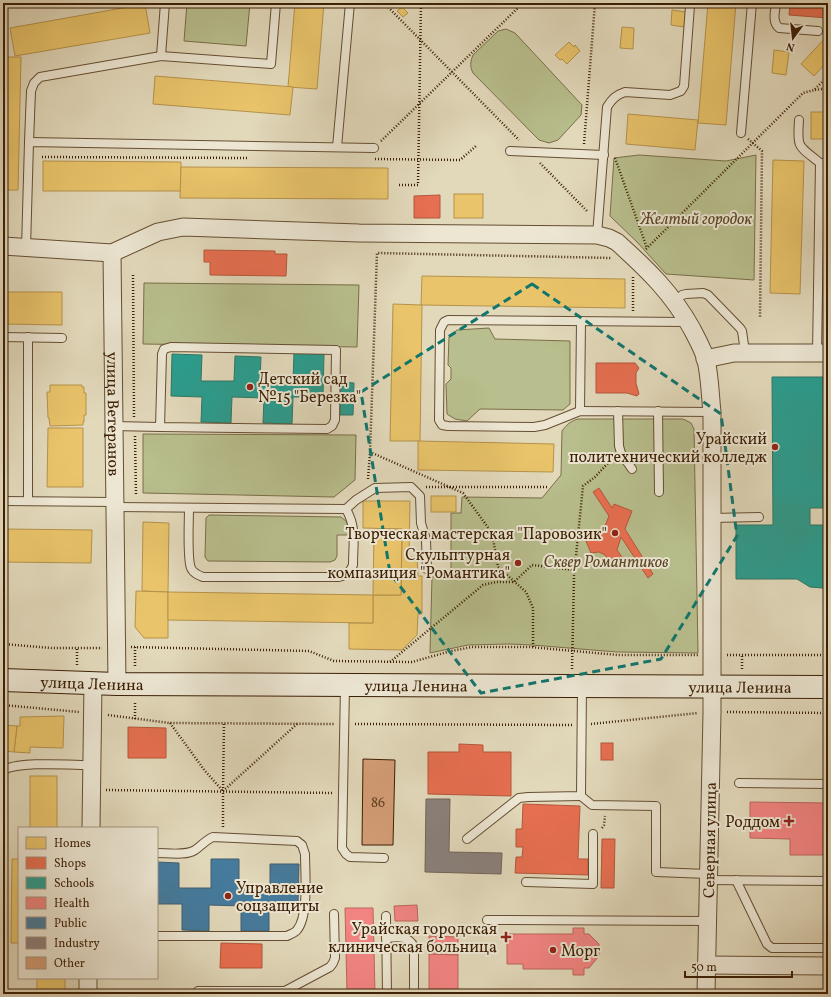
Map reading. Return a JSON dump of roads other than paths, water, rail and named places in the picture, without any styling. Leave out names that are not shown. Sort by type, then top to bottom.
[{"type":"main road","name":"улица Ленина","points":[[3,680],[117,684],[828,687]]},
{"type":"street","name":"Северная улица","points":[[112,253],[158,232],[183,227],[359,233],[598,229],[609,238],[617,242],[660,283],[688,322],[706,359],[712,412],[712,713],[706,994]]},
{"type":"street","points":[[3,246],[112,253]]},
{"type":"street","name":"улица Ветеранов","points":[[112,253],[117,684]]},
{"type":"street","points":[[706,359],[745,352],[823,353]]},
{"type":"street","points":[[91,827],[93,683]]},
{"type":"street","points":[[706,965],[828,966]]},
{"type":"street","points":[[88,979],[88,994]]},
{"type":"lane","points":[[161,56],[165,3]]},
{"type":"lane","points":[[26,248],[31,91],[34,83],[40,77],[161,56],[271,64],[276,3]]},
{"type":"lane","points":[[337,147],[350,3]]},
{"type":"lane","points":[[598,229],[607,107],[611,100],[619,94],[625,92],[670,95],[681,91],[684,86],[690,13],[690,6],[687,3]]},
{"type":"lane","points":[[741,133],[752,3]]},
{"type":"lane","points":[[776,3],[774,19],[776,25],[780,28],[818,31]]},
{"type":"lane","points":[[799,120],[799,144],[801,148],[824,163],[819,287],[823,353]]},
{"type":"lane","points":[[29,142],[374,148]]},
{"type":"lane","points":[[510,151],[604,155]]},
{"type":"lane","points":[[819,287],[828,288]]},
{"type":"lane","points":[[674,301],[686,294],[703,293],[711,297],[740,328],[745,352]]},
{"type":"lane","points":[[688,322],[448,320],[444,322],[440,330],[439,420],[442,425],[448,426],[534,427],[545,425],[580,411],[712,412]]},
{"type":"lane","points":[[580,411],[581,321]]},
{"type":"lane","points":[[3,337],[62,338]]},
{"type":"lane","points":[[28,337],[28,501]]},
{"type":"lane","points":[[114,426],[134,427],[327,429],[332,426],[335,420],[336,350],[171,347],[164,349],[162,354],[160,427]]},
{"type":"lane","points":[[618,411],[619,446],[621,452],[632,469]]},
{"type":"lane","points":[[658,411],[659,492]]},
{"type":"lane","points":[[3,501],[115,504],[189,508],[346,510],[356,500],[375,488],[411,487],[420,496],[421,523],[426,540],[427,569]]},
{"type":"lane","points":[[189,508],[190,568],[195,574],[203,577],[346,576],[353,565],[354,528],[346,510]]},
{"type":"lane","points":[[712,518],[759,517]]},
{"type":"lane","points":[[345,685],[342,848],[350,857],[384,858]]},
{"type":"lane","points":[[577,686],[582,725],[581,796]]},
{"type":"lane","points":[[3,770],[8,767],[23,765],[92,766]]},
{"type":"lane","points":[[739,783],[828,784]]},
{"type":"lane","points":[[467,839],[520,798],[581,796],[592,805],[656,806],[656,872],[736,880],[828,881]]},
{"type":"lane","points":[[526,882],[592,884],[593,834]]},
{"type":"lane","points":[[158,853],[189,853],[207,839],[213,837],[223,837],[297,841],[302,845],[305,854],[304,914],[302,924],[296,932],[287,936],[158,936]]},
{"type":"lane","points":[[736,880],[767,944],[772,948],[828,948]]},
{"type":"lane","points":[[198,991],[285,993],[330,968],[334,963],[335,958],[334,914]]},
{"type":"lane","points":[[386,916],[387,994]]},
{"type":"lane","points":[[487,920],[707,921]]},
{"type":"lane","points":[[386,938],[403,937],[412,942],[414,947],[414,994]]},
{"type":"place","name":"Детский сад №15 \"Березка\"","points":[[250,387]]},
{"type":"place","name":"Урайский политехнический колледж","points":[[775,447]]},
{"type":"place","name":"Творческая мастерская \"Паровозик\"","points":[[615,533]]},
{"type":"place","name":"Скульптурная компазиция \"Романтика\"","points":[[518,563]]},
{"type":"place","name":"Роддом","points":[[789,821]]},
{"type":"place","name":"Управление соцзащиты","points":[[228,896]]},
{"type":"place","name":"Урайская городская клиническая больница","points":[[506,937]]},
{"type":"place","name":"Морг","points":[[553,950]]},
{"type":"park label","name":"Желтый городок","points":[[696,218]]},
{"type":"park label","name":"Сквер Романтиков","points":[[606,561]]}]
